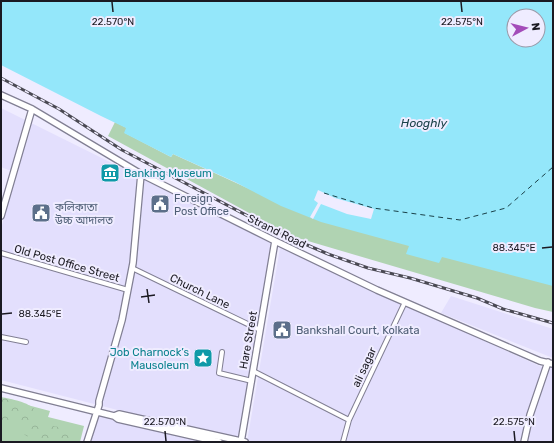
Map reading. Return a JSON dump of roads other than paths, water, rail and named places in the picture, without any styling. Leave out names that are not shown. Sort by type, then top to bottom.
[{"type":"main road","name":"Strand Road","points":[[1,96],[32,109],[141,174],[275,241],[405,302],[540,361],[551,363]]},
{"type":"main road","points":[[1,216],[4,193],[14,173],[32,109]]},
{"type":"main road","points":[[86,442],[122,320],[132,268],[141,174]]},
{"type":"main road","name":"Hare Street","points":[[242,442],[275,241]]},
{"type":"main road","points":[[524,442],[530,415],[551,363]]},
{"type":"main road","points":[[1,388],[114,416],[118,419],[219,442]]},
{"type":"main road","points":[[114,416],[119,414],[242,442]]},
{"type":"street","name":"Old Post Office Street","points":[[1,253],[128,290]]},
{"type":"street","name":"Church Lane","points":[[132,268],[260,330]]},
{"type":"street","name":"ali sagar","points":[[343,442],[349,420],[405,302]]},
{"type":"street","points":[[1,337],[26,342]]},
{"type":"street","points":[[222,352],[219,373],[252,381]]},
{"type":"street","points":[[253,371],[349,420]]},
{"type":"water","name":"Hooghly","points":[[1,1],[553,1],[553,286],[442,257],[439,263],[406,254],[409,246],[321,222],[281,206],[235,182],[173,154],[171,157],[124,133],[126,128],[1,65]]},
{"type":"railway","points":[[1,78],[59,109],[122,150],[284,235],[328,254],[368,268],[410,278],[477,298],[503,309],[553,323]]},
{"type":"place","name":"Banking Museum","points":[[110,173]]},
{"type":"place","name":"Foreign Post Office","points":[[160,204]]},
{"type":"place","name":"কলিকাতা উচ্চ আদালত","points":[[41,213]]},
{"type":"place","name":"Bankshall Court, Kolkata","points":[[282,330]]},
{"type":"place","name":"Job Charnock’s Mausoleum","points":[[203,358]]}]
